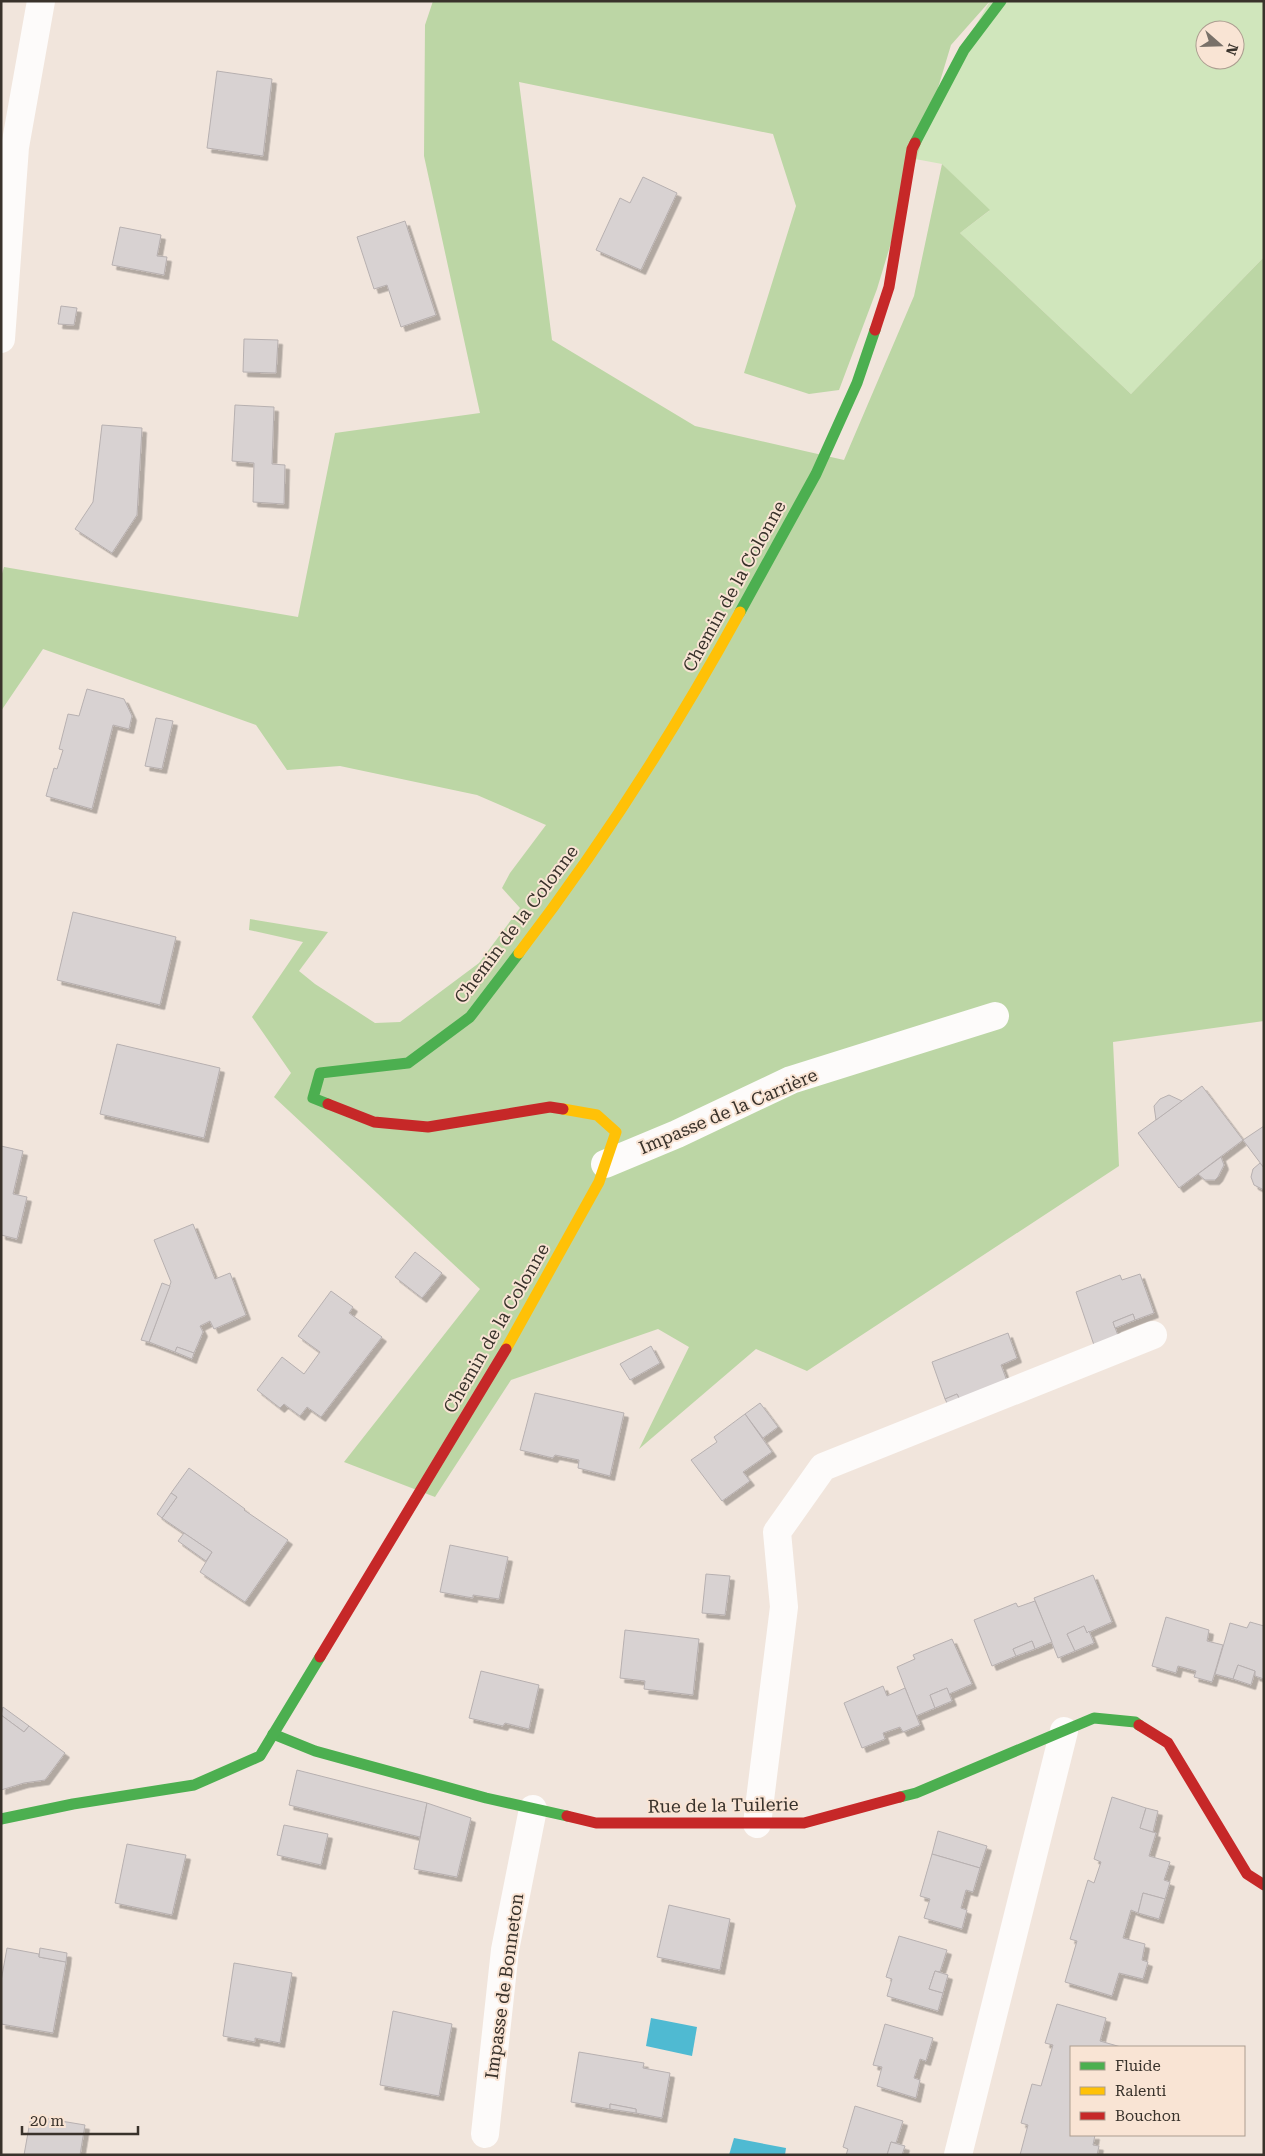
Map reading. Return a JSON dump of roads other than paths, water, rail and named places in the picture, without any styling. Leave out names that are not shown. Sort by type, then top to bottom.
[{"type":"street","points":[[1,339],[15,147],[41,1]]},
{"type":"street","name":"Chemin de la Colonne","points":[[1,1819],[72,1804],[194,1786],[260,1756],[525,1317],[599,1182],[616,1132],[597,1116],[550,1107],[428,1127],[374,1122],[314,1098],[320,1073],[408,1063],[470,1017],[558,902],[639,780],[705,676],[816,474],[857,383],[889,287],[912,149],[964,50],[1001,1]]},
{"type":"street","name":"Impasse de la Carrière","points":[[605,1164],[677,1134],[791,1080],[995,1016]]},
{"type":"street","points":[[757,1824],[784,1607],[777,1532],[823,1467],[1152,1335]]},
{"type":"street","name":"Rue de la Tuilerie","points":[[273,1734],[315,1751],[486,1798],[596,1824],[757,1824],[804,1823],[916,1793],[1094,1718],[1135,1722],[1168,1743],[1246,1874],[1264,1886]]},
{"type":"street","points":[[958,2155],[1064,1731]]},
{"type":"street","name":"Impasse de Bonneton","points":[[485,2134],[506,1950],[533,1809]]},
{"type":"water","points":[[651,2018],[697,2027],[692,2056],[646,2046]]},
{"type":"water","points":[[734,2138],[786,2148],[785,2155],[729,2155]]}]
